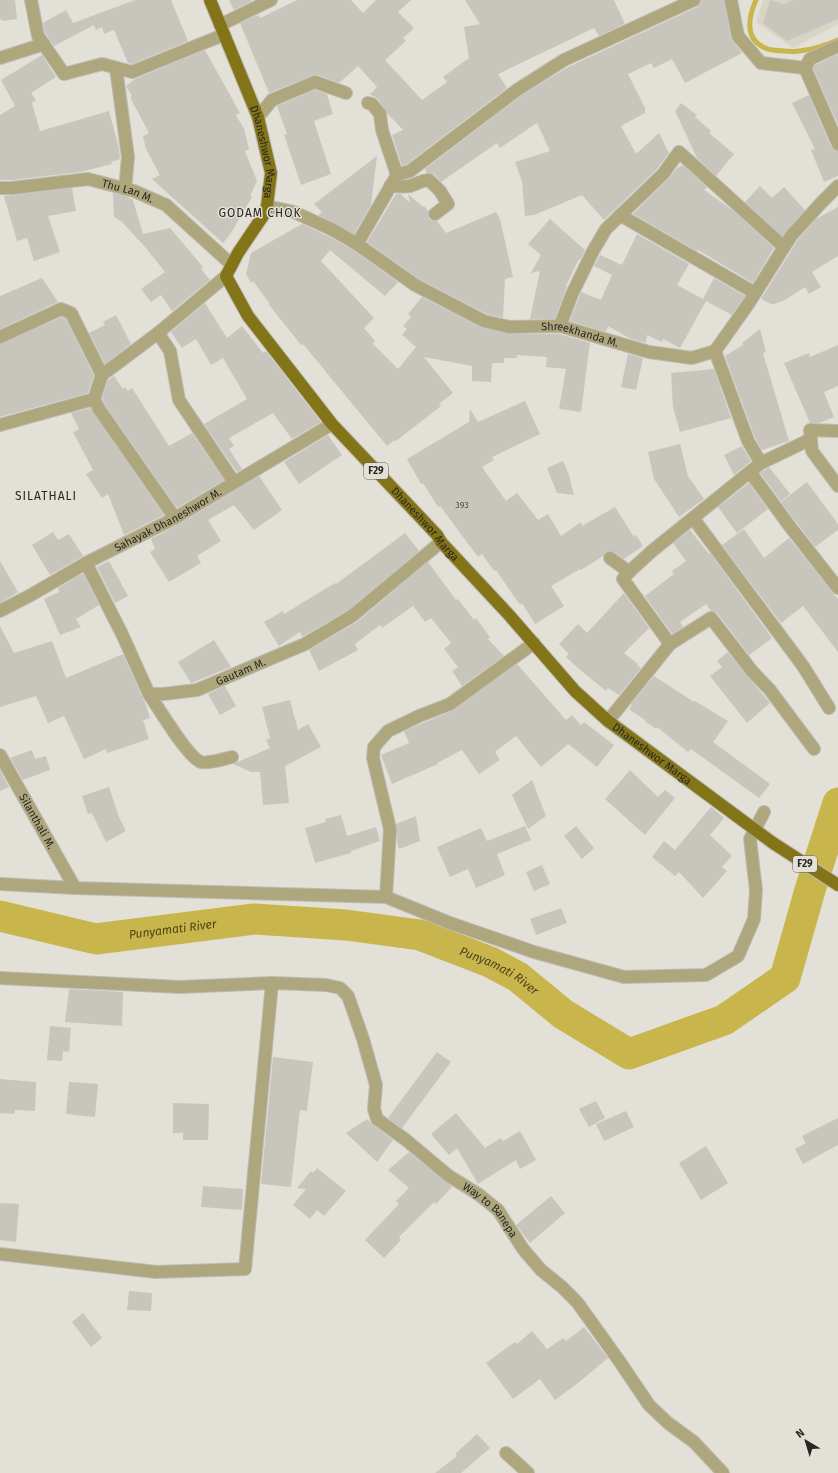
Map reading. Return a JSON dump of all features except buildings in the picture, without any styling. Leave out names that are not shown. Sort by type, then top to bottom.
[{"type":"main road","name":"Dhaneshwor Marga","points":[[210,0],[258,117],[271,173],[265,212],[238,253],[226,276],[248,316],[332,424],[437,535],[441,542],[534,643],[575,691],[608,720],[772,843],[838,885]]},
{"type":"street","points":[[31,0],[38,36],[64,74],[102,64],[132,72],[222,30],[271,0]]},
{"type":"street","points":[[357,244],[393,181],[410,171],[517,90],[564,60],[694,0]]},
{"type":"street","points":[[731,0],[738,36],[761,63],[805,68]]},
{"type":"street","points":[[0,58],[44,44]]},
{"type":"street","points":[[805,68],[810,59],[838,46]]},
{"type":"street","points":[[116,68],[128,157],[125,189]]},
{"type":"street","points":[[805,68],[838,144]]},
{"type":"street","points":[[258,117],[272,100],[315,82],[346,93]]},
{"type":"street","points":[[368,103],[372,104],[380,114],[393,181],[404,187],[425,180],[430,180],[440,191],[448,204],[435,214]]},
{"type":"street","points":[[560,326],[572,294],[593,251],[606,229],[663,174],[679,152],[784,247]]},
{"type":"street","name":"Thu Lan M.","points":[[0,188],[12,188],[88,179],[134,191],[166,205],[232,265]]},
{"type":"street","points":[[762,463],[748,441],[715,351],[755,293],[791,236],[838,186]]},
{"type":"street","name":"Shreekhanda M.","points":[[267,206],[294,212],[333,230],[357,244],[415,286],[484,321],[509,327],[560,326],[649,352],[676,357],[692,358],[715,351]]},
{"type":"street","points":[[620,215],[755,293]]},
{"type":"street","points":[[175,518],[99,409],[94,399],[102,375],[158,333],[226,276]]},
{"type":"street","points":[[0,337],[61,309],[72,312],[102,375]]},
{"type":"street","points":[[158,333],[170,351],[179,400],[234,482]]},
{"type":"street","points":[[0,425],[94,399]]},
{"type":"street","name":"Sahayak Dhaneshwor M.","points":[[0,611],[32,595],[86,563],[175,518],[332,424]]},
{"type":"street","points":[[838,431],[810,430],[812,451],[838,486]]},
{"type":"street","points":[[670,644],[623,579],[652,551],[762,463],[811,439]]},
{"type":"street","points":[[750,472],[838,588]]},
{"type":"street","points":[[693,518],[803,666],[829,708]]},
{"type":"street","name":"Gautam M.","points":[[149,694],[197,690],[305,644],[352,616],[441,542]]},
{"type":"street","points":[[610,558],[629,572]]},
{"type":"street","points":[[86,563],[122,634],[149,694],[180,740],[197,760],[202,762],[232,757]]},
{"type":"street","points":[[608,720],[670,644],[711,618],[752,671],[770,690],[814,749]]},
{"type":"street","points":[[386,898],[390,829],[373,758],[374,747],[388,730],[450,704],[534,643]]},
{"type":"street","name":"Silanthali M.","points":[[0,755],[76,888]]},
{"type":"street","points":[[0,884],[76,888],[386,898],[450,924],[534,952],[624,977],[706,975],[738,956],[754,919],[756,890],[750,839],[764,812]]},
{"type":"street","points":[[0,978],[180,987],[272,983],[245,1269],[156,1272],[0,1254]]},
{"type":"street","name":"Way to Banepa","points":[[272,983],[326,985],[340,988],[348,996],[363,1039],[376,1085],[374,1109],[377,1118],[449,1176],[478,1194],[498,1210],[523,1249],[541,1270],[562,1287],[577,1302],[627,1372],[648,1405],[668,1423],[694,1442],[722,1473]]},
{"type":"street","points":[[506,1453],[528,1473]]},
{"type":"shaded area","points":[[763,0],[838,0],[838,24],[793,48],[756,22]]},
{"type":"waterway","points":[[756,0],[751,14],[750,28],[755,40],[760,45],[768,49],[795,51],[804,50],[838,40]]},
{"type":"waterway","name":"Punyamati River","points":[[0,916],[96,939],[254,919],[346,925],[420,935],[490,962],[518,977],[563,1014],[629,1054],[724,1020],[785,978],[810,890],[838,803]]},
{"type":"district","name":"GODAM CHOK","points":[[260,213]]},
{"type":"district","name":"SILATHALI","points":[[46,496]]}]
